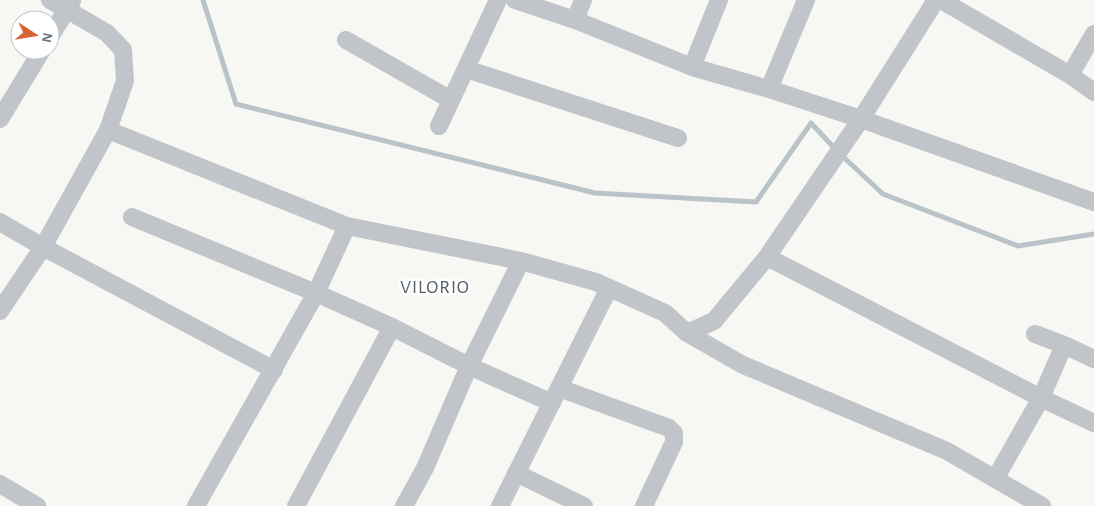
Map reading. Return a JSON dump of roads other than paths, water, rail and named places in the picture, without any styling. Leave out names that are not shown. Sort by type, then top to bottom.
[{"type":"street","points":[[0,311],[43,247],[108,130],[125,81],[123,50],[107,33],[69,5],[50,0]]},
{"type":"street","points":[[439,126],[498,0]]},
{"type":"street","points":[[516,0],[575,20],[692,67],[769,89],[861,119],[1094,202]]},
{"type":"street","points":[[575,20],[583,0]]},
{"type":"street","points":[[692,67],[719,0]]},
{"type":"street","points":[[769,89],[806,0]]},
{"type":"street","points":[[687,332],[714,321],[766,258],[861,119],[936,0]]},
{"type":"street","points":[[941,0],[1070,75],[1094,92]]},
{"type":"street","points":[[60,20],[69,5]]},
{"type":"street","points":[[1070,75],[1094,34]]},
{"type":"street","points":[[346,40],[451,100]]},
{"type":"street","points":[[0,119],[36,60]]},
{"type":"street","points":[[466,69],[678,138]]},
{"type":"street","points":[[108,130],[346,226],[521,261],[596,282],[665,313],[687,332],[743,365],[948,451],[1042,506]]},
{"type":"street","points":[[132,216],[316,293],[392,327],[469,366],[555,396],[669,428],[674,433],[674,442],[644,506]]},
{"type":"street","points":[[0,222],[43,247],[274,370]]},
{"type":"street","points":[[196,506],[316,293],[346,226]]},
{"type":"street","points":[[766,258],[1094,423]]},
{"type":"street","points":[[404,506],[425,468],[469,366],[521,261]]},
{"type":"street","points":[[500,506],[610,288]]},
{"type":"street","points":[[296,506],[392,327]]},
{"type":"street","points":[[1035,334],[1094,359]]},
{"type":"street","points":[[995,479],[1041,398],[1064,345]]},
{"type":"street","points":[[516,473],[584,506]]},
{"type":"street","points":[[0,484],[37,506]]},
{"type":"waterway","points":[[203,0],[236,104],[595,193],[756,202],[811,123],[838,152],[883,194],[1018,246],[1094,234]]},
{"type":"district","name":"VILORIO","points":[[435,286]]}]
